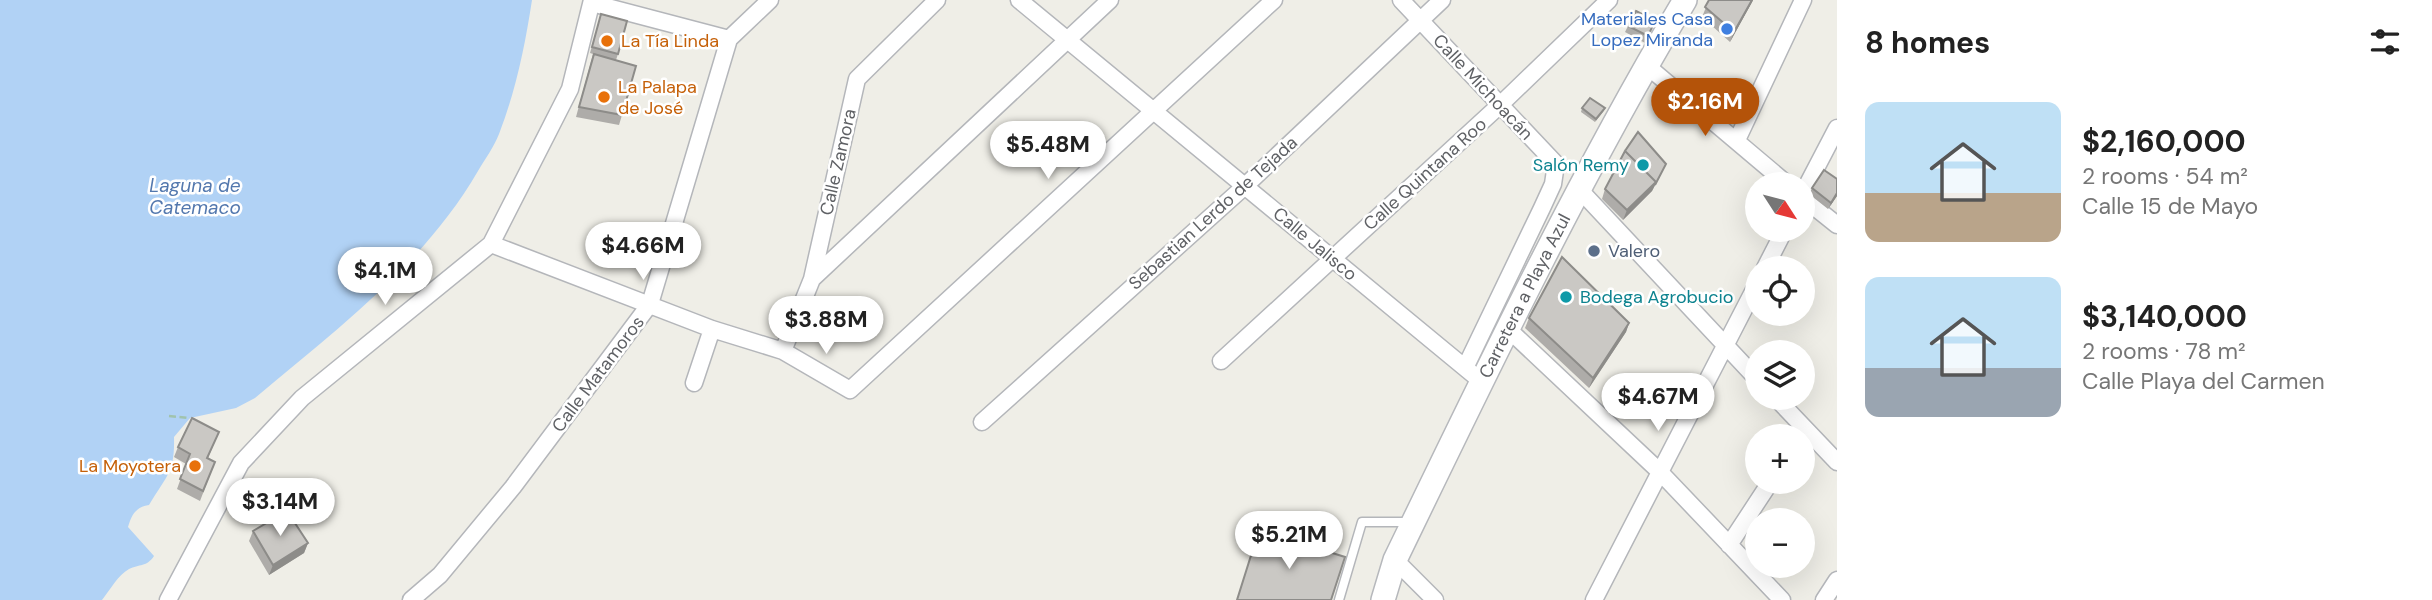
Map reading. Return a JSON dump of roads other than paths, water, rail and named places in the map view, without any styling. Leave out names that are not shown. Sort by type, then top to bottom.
[{"type":"main road","name":"Carretera a Playa Azul","points":[[1383,600],[1395,560],[1473,374],[1507,328],[1578,188],[1685,0]]},
{"type":"street","name":"Calle Matamoros","points":[[411,600],[440,575],[513,487],[650,304],[729,39],[770,0]]},
{"type":"street","name":"Calle Zamora","points":[[783,351],[812,279],[856,79],[937,0]]},
{"type":"street","name":"Calle Jalisco","points":[[1020,0],[1473,374]]},
{"type":"street","points":[[812,279],[1110,0]]},
{"type":"street","points":[[491,244],[712,329],[783,351],[850,390],[1274,0]]},
{"type":"street","name":"Calle Michoacán","points":[[1401,0],[1556,164],[1553,184],[1473,374]]},
{"type":"street","name":"Sebastian Lerdo de Tejada","points":[[982,422],[1245,186],[1442,0]]},
{"type":"street","name":"Calle Quintana Roo","points":[[1221,361],[1501,104],[1609,0]]},
{"type":"street","points":[[1737,140],[1803,0]]},
{"type":"street","points":[[169,600],[241,463],[302,398],[491,244],[570,89],[593,1],[729,39]]},
{"type":"street","points":[[1646,65],[1773,172]]},
{"type":"street","points":[[1814,172],[1837,128]]},
{"type":"street","points":[[1578,188],[1745,367]]},
{"type":"street","points":[[1815,207],[1837,225]]},
{"type":"street","points":[[1594,600],[1745,307]]},
{"type":"street","points":[[1507,328],[1659,471],[1782,600]]},
{"type":"street","points":[[694,383],[712,329]]},
{"type":"street","points":[[1785,410],[1796,424]]},
{"type":"street","points":[[1831,444],[1837,462]]},
{"type":"street","points":[[1729,545],[1762,494]]},
{"type":"street","points":[[1395,560],[1435,600]]},
{"type":"street","points":[[1824,600],[1837,580]]},
{"type":"lane","points":[[1339,600],[1362,522],[1413,522]]},
{"type":"water","name":"Laguna de Catemaco","points":[[0,0],[532,0],[519,68],[499,134],[456,205],[432,236],[377,294],[255,398],[236,408],[190,418],[174,437],[173,459],[165,480],[149,505],[135,512],[128,527],[154,556],[146,564],[125,572],[102,600],[0,600]]},
{"type":"place","name":"Materiales Casa Lopez Miranda","points":[[1727,29]]},
{"type":"place","name":"La Tía Linda","points":[[607,41]]},
{"type":"place","name":"La Palapa de José","points":[[604,97]]},
{"type":"place","name":"Salón Remy","points":[[1643,165]]},
{"type":"place","name":"Valero","points":[[1594,251]]},
{"type":"place","name":"Bodega Agrobucio","points":[[1566,297]]},
{"type":"place","name":"La Moyotera","points":[[195,466]]}]
